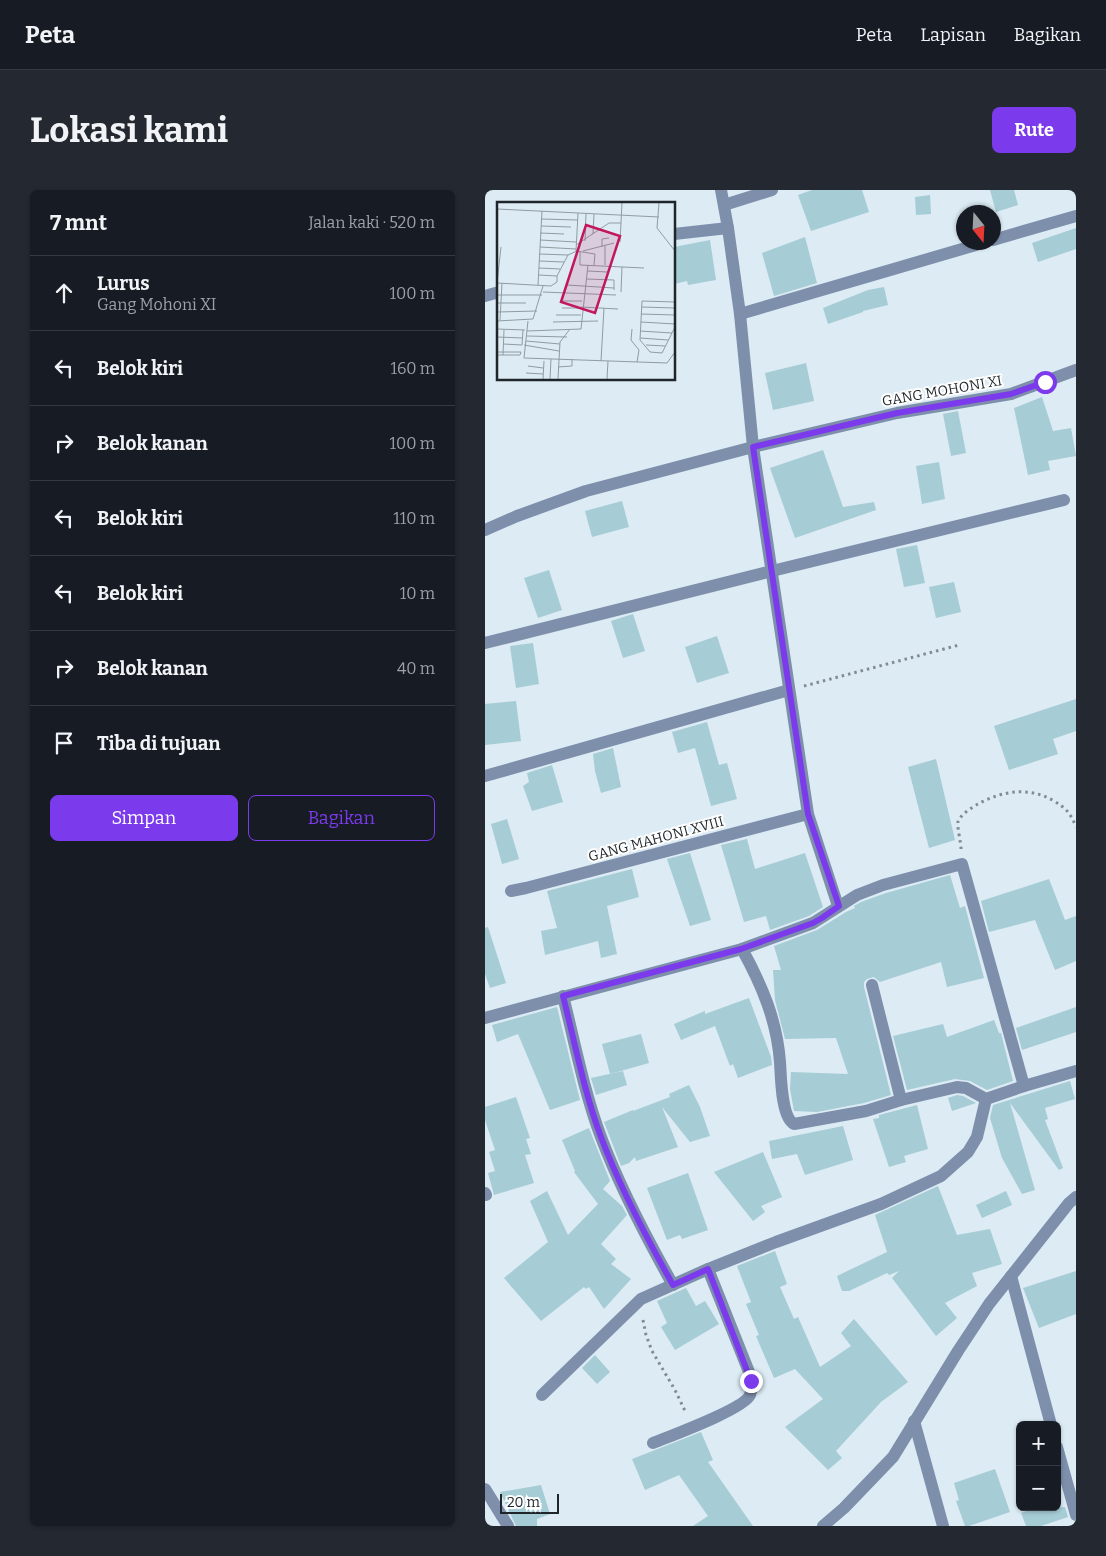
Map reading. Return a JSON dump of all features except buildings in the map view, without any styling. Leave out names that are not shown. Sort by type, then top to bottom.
[{"type":"street","points":[[721,190],[739,314],[753,447],[808,814],[839,906]]},
{"type":"street","points":[[724,205],[772,190]]},
{"type":"street","points":[[1001,238],[1076,216]]},
{"type":"street","points":[[675,234],[728,228]]},
{"type":"street","points":[[739,314],[959,250]]},
{"type":"street","name":"GANG MOHONI XI","points":[[485,530],[517,516],[586,491],[753,447],[897,413],[1011,394],[1076,370]]},
{"type":"street","points":[[485,643],[1064,500]]},
{"type":"street","points":[[485,776],[789,690]]},
{"type":"street","name":"GANG MAHONI XVIII","points":[[511,890],[526,888],[808,814]]},
{"type":"street","points":[[485,1018],[741,949],[813,923],[857,895],[883,885],[962,864],[1024,1086]]},
{"type":"street","points":[[741,949],[755,973],[768,1004],[776,1031],[782,1092],[791,1123],[798,1124],[866,1111],[901,1100],[957,1087],[966,1088],[986,1099],[1076,1071]]},
{"type":"street","points":[[872,985],[901,1100]]},
{"type":"street","points":[[563,996],[589,1100],[601,1136],[645,1236],[673,1285]]},
{"type":"street","points":[[542,1395],[641,1299],[708,1269],[776,1242],[881,1204],[941,1176],[968,1152],[977,1137],[986,1099]]},
{"type":"street","points":[[823,1526],[844,1508],[893,1457],[957,1351],[989,1304],[1076,1196]]},
{"type":"street","points":[[653,1443],[693,1427],[746,1400],[750,1395],[752,1388],[749,1372],[708,1269]]},
{"type":"street","points":[[1011,1276],[1050,1421]]},
{"type":"street","points":[[914,1422],[943,1526]]},
{"type":"street","points":[[1061,1462],[1076,1516]]},
{"type":"street","points":[[485,1489],[508,1526]]},
{"type":"path","points":[[789,690],[959,645]]},
{"type":"path","points":[[962,864],[958,823],[962,816],[974,806],[1005,793],[1021,791],[1048,798],[1072,816],[1076,827]]},
{"type":"path","points":[[641,1299],[643,1320],[649,1343],[693,1427]]},
{"type":"route","points":[[751,1381],[708,1269],[673,1285],[645,1236],[601,1136],[589,1100],[563,996],[741,949],[813,923],[839,906],[808,814],[753,447],[897,413],[1011,394],[1045,382]]}]
